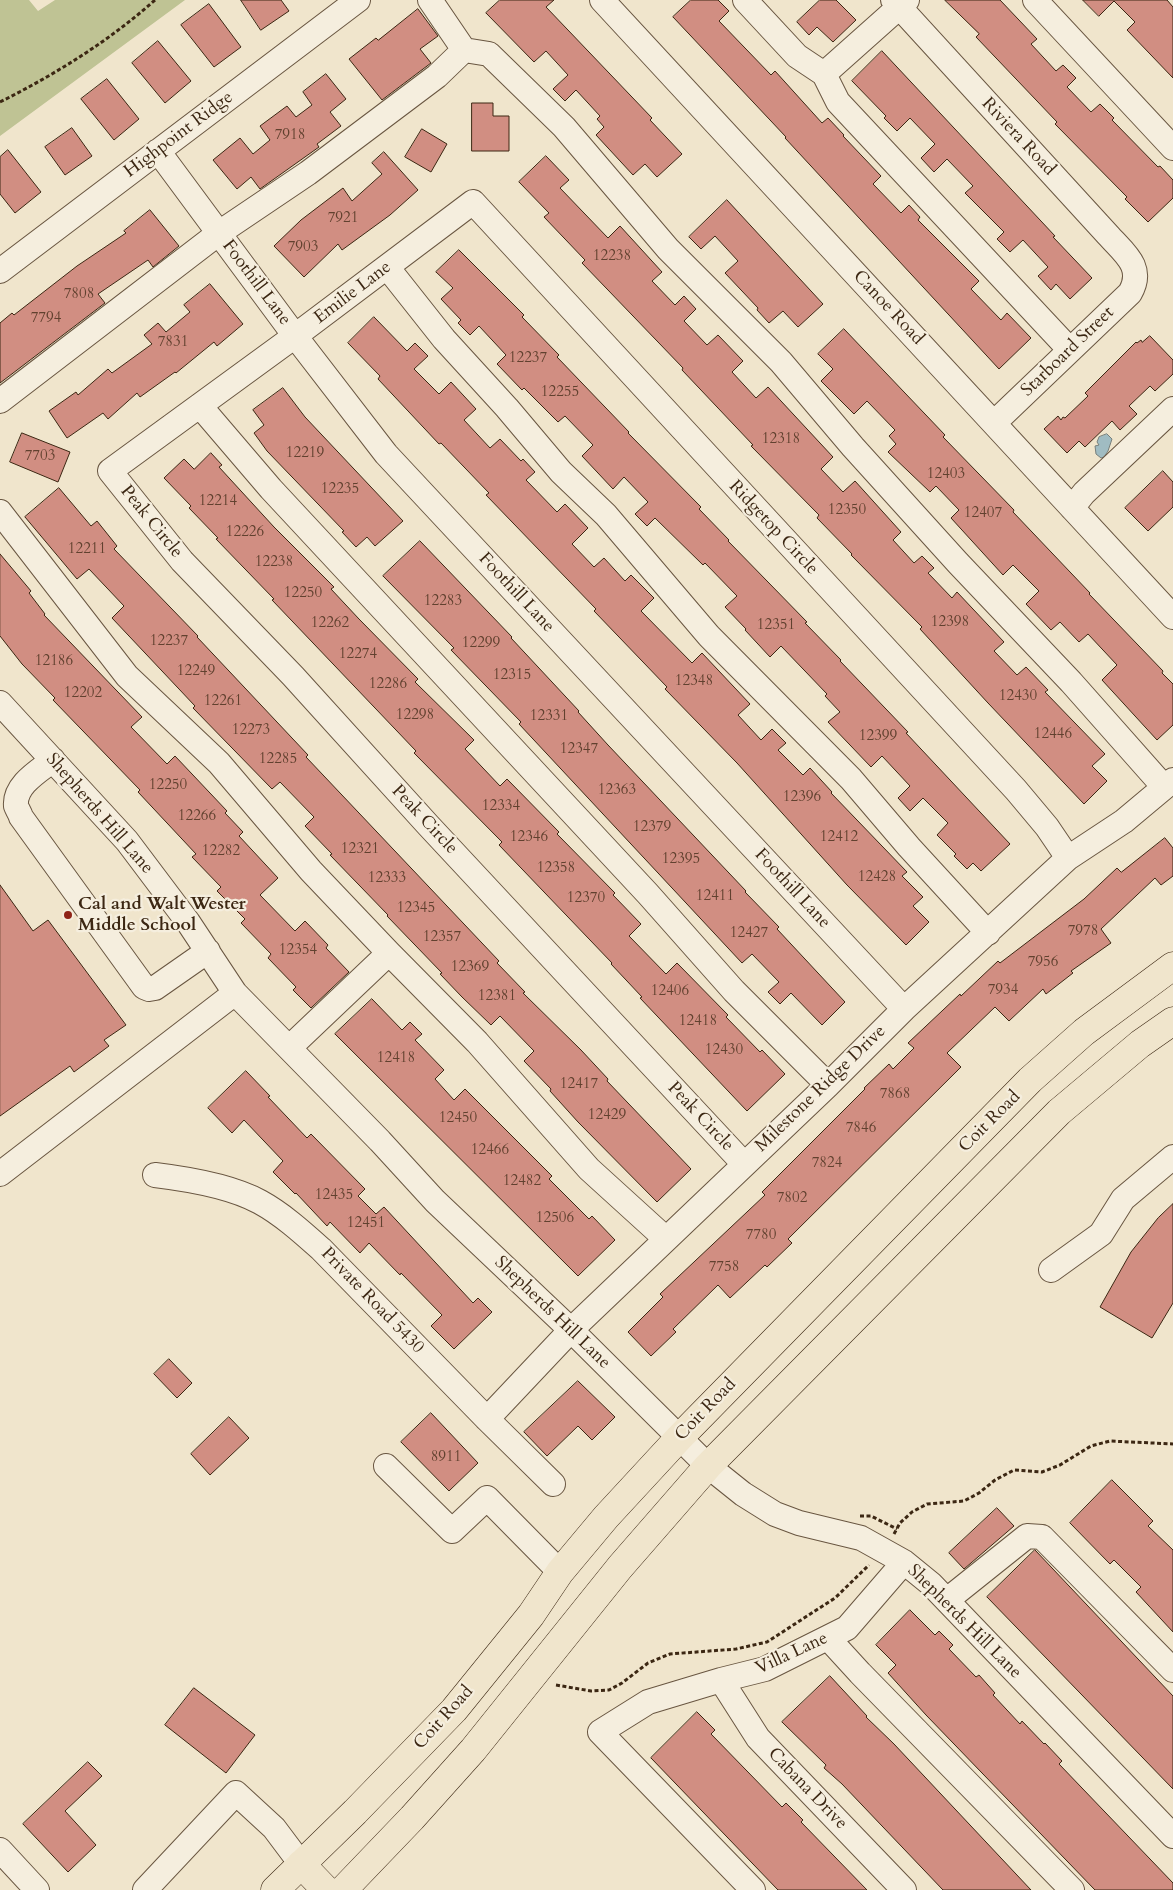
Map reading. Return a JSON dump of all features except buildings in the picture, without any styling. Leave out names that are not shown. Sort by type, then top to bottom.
[{"type":"main road","name":"Coit Road","points":[[275,1890],[355,1812],[454,1710],[531,1615],[560,1572],[606,1517],[679,1438],[1030,1080],[1084,1032],[1173,966]]},
{"type":"main road","points":[[343,1890],[412,1818],[472,1750],[620,1567],[708,1466],[1059,1112],[1140,1044],[1173,1021]]},
{"type":"main road","points":[[302,1864],[326,1890]]},
{"type":"street","name":"Highpoint Ridge","points":[[0,271],[358,0]]},
{"type":"street","points":[[430,0],[464,50],[489,54],[564,126],[668,249],[781,362],[866,462],[958,564],[1168,784]]},
{"type":"street","name":"Canoe Road","points":[[602,0],[1173,617]]},
{"type":"street","points":[[745,0],[797,56],[824,74],[838,102],[1070,350]]},
{"type":"street","points":[[1035,0],[1173,148]]},
{"type":"street","points":[[824,74],[900,3]]},
{"type":"street","name":"Riviera Road","points":[[900,3],[1133,264],[1136,278]]},
{"type":"street","points":[[0,401],[219,233],[308,173],[437,76],[464,50]]},
{"type":"street","name":"Foothill Lane","points":[[158,151],[295,336],[386,454],[904,1009]]},
{"type":"street","name":"Emilie Lane","points":[[110,471],[295,336],[473,202]]},
{"type":"street","name":"Ridgetop Circle","points":[[473,202],[1016,790],[1047,827],[1068,858]]},
{"type":"street","points":[[387,267],[444,339],[507,408],[561,472],[606,515],[709,636],[851,779],[909,847],[988,933]]},
{"type":"street","name":"Starboard Street","points":[[994,423],[1130,293],[1136,278]]},
{"type":"street","points":[[200,406],[271,489],[648,894],[734,992],[828,1084]]},
{"type":"street","points":[[1072,508],[1084,494],[1173,409]]},
{"type":"street","name":"Peak Circle","points":[[110,471],[182,561],[293,676],[428,825],[744,1164]]},
{"type":"street","points":[[0,512],[127,676],[219,763],[311,870],[389,953],[477,1042],[589,1169],[666,1239]]},
{"type":"street","name":"Shepherds Hill Lane","points":[[0,703],[127,841],[188,922],[235,993],[435,1200],[571,1330],[679,1438],[708,1466],[743,1494],[775,1514],[798,1523],[862,1538],[904,1562],[924,1577],[1173,1836]]},
{"type":"street","points":[[52,760],[26,782],[18,797],[16,806],[21,817],[144,987],[149,989],[155,988],[208,951]]},
{"type":"street","name":"Milestone Ridge Drive","points":[[487,1419],[571,1330],[904,1009],[1068,858],[1124,821],[1168,784]]},
{"type":"street","points":[[289,1048],[389,953]]},
{"type":"street","points":[[0,1174],[235,993]]},
{"type":"street","points":[[1051,1270],[1101,1234],[1123,1199],[1173,1157]]},
{"type":"street","name":"Private Road 5430","points":[[155,1175],[191,1179],[230,1191],[259,1201],[284,1218],[321,1249],[553,1484]]},
{"type":"street","points":[[386,1466],[452,1531],[487,1498],[560,1572]]},
{"type":"street","points":[[947,1600],[1027,1536],[1042,1537],[1173,1670]]},
{"type":"street","name":"Villa Lane","points":[[753,1890],[600,1732],[648,1702],[765,1669],[847,1628],[904,1562]]},
{"type":"street","points":[[828,1638],[1072,1890]]},
{"type":"street","name":"Cabana Drive","points":[[721,1680],[758,1738],[904,1890]]},
{"type":"street","points":[[145,1890],[236,1793],[274,1828],[302,1864]]},
{"type":"street","points":[[0,1850],[37,1890]]},
{"type":"path","points":[[0,102],[36,84],[88,52],[132,21],[155,0]]},
{"type":"green space","points":[[0,0],[29,0],[38,11],[55,0],[185,0],[0,136]]},
{"type":"water","points":[[1107,434],[1112,439],[1108,451],[1101,458],[1096,454],[1095,446],[1099,445],[1097,442],[1099,437]]},
{"type":"place","name":"Cal and Walt Wester Middle School","points":[[68,915]]}]
